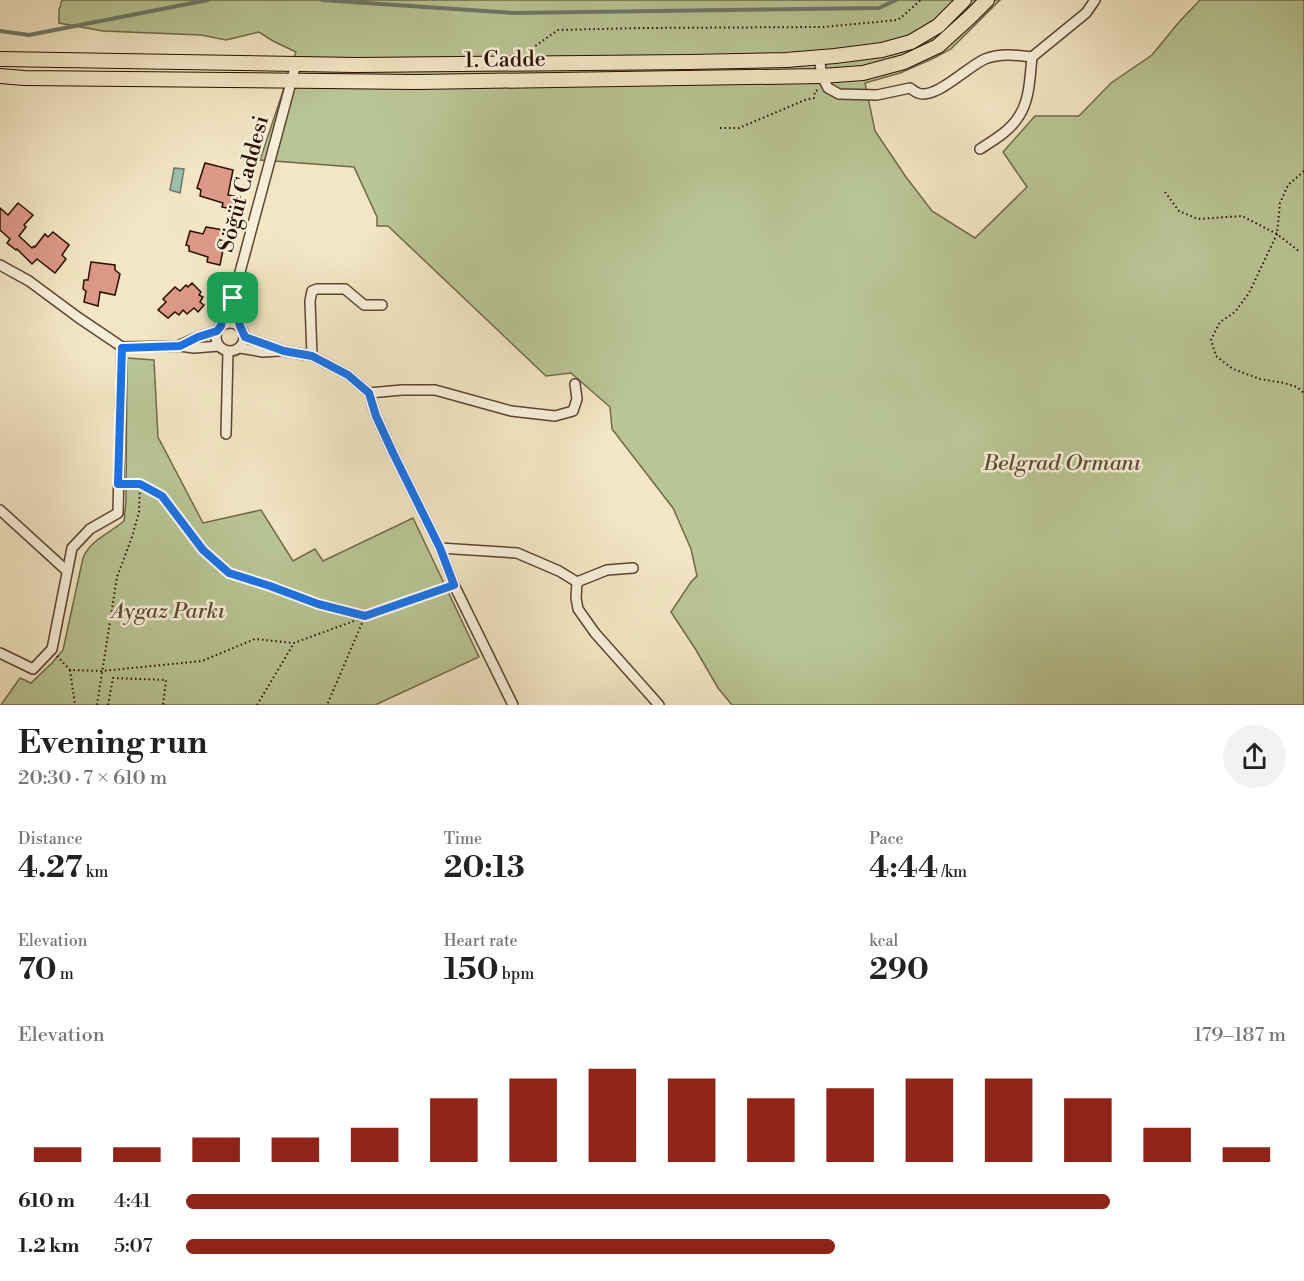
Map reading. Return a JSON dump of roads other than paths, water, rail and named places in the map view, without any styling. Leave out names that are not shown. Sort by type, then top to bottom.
[{"type":"main road","name":"1. Cadde","points":[[0,59],[296,64],[786,60],[882,50],[911,42],[938,26],[964,0]]},
{"type":"main road","name":"1. Cadde","points":[[0,76],[416,82],[825,82],[904,62],[938,46],[987,0]]},
{"type":"street","points":[[980,149],[1001,136],[1020,116],[1028,92],[1032,57],[1086,12],[1095,0]]},
{"type":"street","points":[[819,57],[825,82],[839,94],[877,95],[910,88],[919,94],[930,93],[985,59],[1006,54],[1032,57]]},
{"type":"street","name":"Söğüt Caddesi","points":[[219,328],[225,308],[233,298],[296,64]]},
{"type":"street","points":[[0,265],[29,281],[122,348],[219,346],[228,351],[240,348],[263,352],[284,351]]},
{"type":"street","points":[[312,356],[310,302],[312,291],[345,289],[364,305],[382,305]]},
{"type":"street","points":[[233,298],[245,337],[240,348]]},
{"type":"street","points":[[180,346],[228,322],[240,326]]},
{"type":"street","points":[[219,328],[216,339],[219,346]]},
{"type":"street","points":[[245,337],[284,351],[312,356],[348,375],[369,393],[376,416],[393,453],[513,705]]},
{"type":"street","points":[[0,653],[33,669],[51,649],[72,548],[90,529],[118,513],[122,348]]},
{"type":"street","points":[[226,434],[228,351]]},
{"type":"street","points":[[369,393],[435,390],[511,411],[555,416],[573,411],[577,399],[575,384]]},
{"type":"street","points":[[0,510],[67,571]]},
{"type":"street","points":[[440,548],[517,553],[559,571],[577,582]]},
{"type":"street","points":[[577,582],[607,570],[633,568]]},
{"type":"street","points":[[577,582],[578,609],[595,633],[659,705]]},
{"type":"waterway","points":[[0,31],[29,35],[208,0]]},
{"type":"waterway","points":[[322,0],[513,13],[879,8],[896,0]]},
{"type":"park label","name":"Belgrad Ormanı","points":[[1062,463]]},
{"type":"park label","name":"Aygaz Parkı","points":[[168,611]]}]
